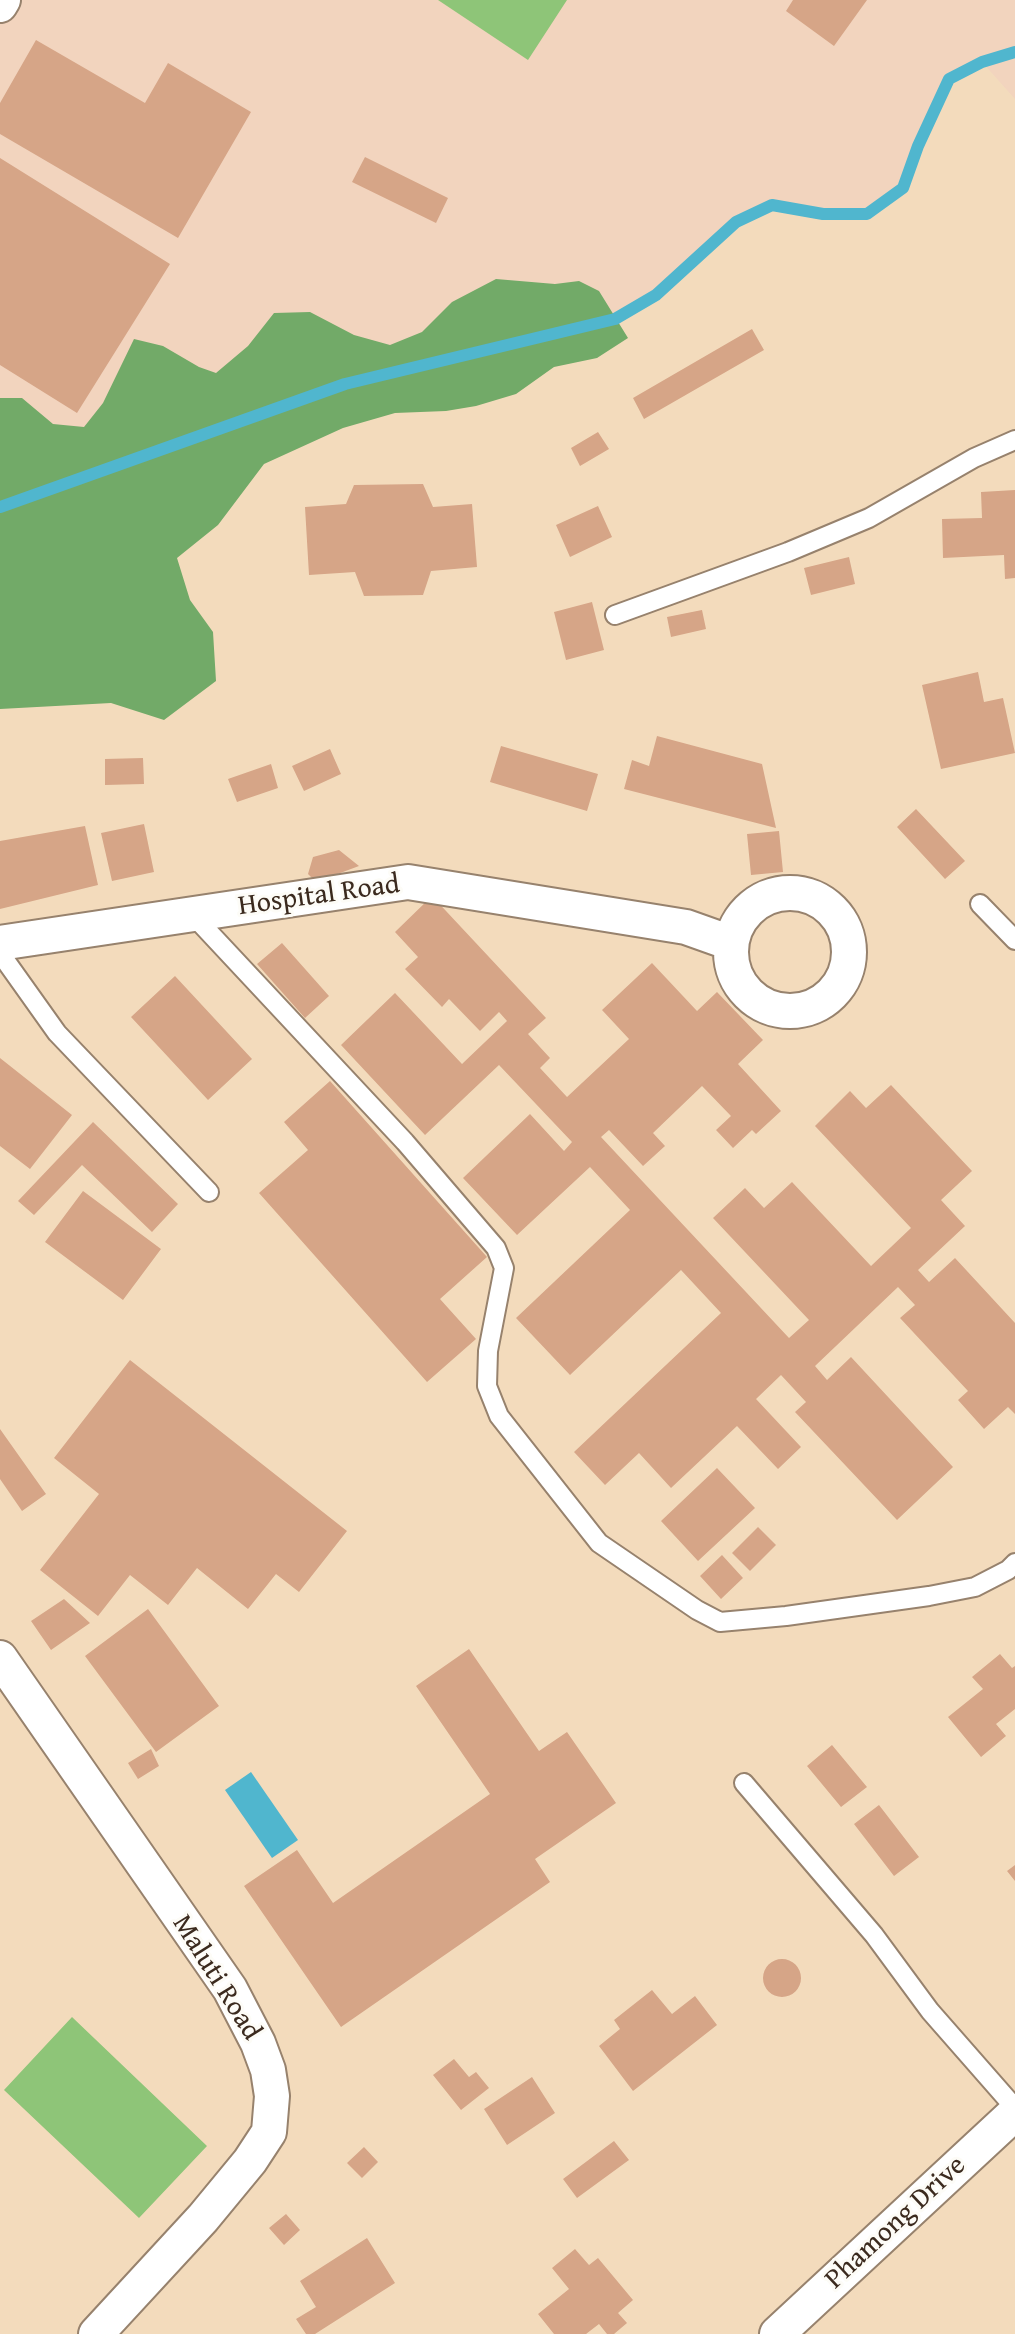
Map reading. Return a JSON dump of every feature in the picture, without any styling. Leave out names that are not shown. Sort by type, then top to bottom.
[{"type":"street","points":[[0,5],[3,0]]},
{"type":"street","name":"Hospital Road","points":[[0,943],[408,882],[686,927],[731,943]]},
{"type":"street","name":"Maluti Road","points":[[0,1658],[230,1989],[258,2043],[268,2070],[272,2096],[269,2132],[250,2161],[203,2218],[96,2334]]},
{"type":"street","name":"Phamong Drive","points":[[777,2334],[1015,2110]]},
{"type":"lane","points":[[615,615],[788,552],[869,518],[974,458],[1015,440]]},
{"type":"lane","points":[[980,904],[1015,940]]},
{"type":"lane","points":[[191,913],[405,1142],[496,1248],[504,1268],[488,1351],[487,1386],[499,1416],[599,1543],[697,1610],[720,1622],[786,1616],[975,1587],[1008,1570],[1015,1563]]},
{"type":"lane","points":[[0,953],[57,1033],[209,1192]]},
{"type":"lane","points":[[744,1783],[874,1935],[930,2011],[1015,2110]]},
{"type":"shaded area","points":[[0,0],[1015,0],[1015,99],[982,62],[950,78],[918,146],[903,188],[867,214],[823,214],[772,205],[736,222],[656,295],[615,319],[0,507]]},
{"type":"green space","points":[[438,0],[567,0],[528,60]]},
{"type":"green space","points":[[496,279],[555,284],[579,281],[599,291],[628,338],[597,358],[554,367],[516,394],[446,411],[395,413],[343,428],[264,464],[218,525],[177,558],[190,600],[213,632],[216,681],[164,720],[111,703],[0,709],[0,398],[22,398],[53,424],[84,427],[103,403],[134,339],[163,346],[216,373],[248,346],[274,313],[310,312],[354,335],[390,345],[422,332],[452,302]]},
{"type":"green space","points":[[72,2017],[207,2146],[139,2218],[4,2090]]},
{"type":"water","points":[[251,1772],[298,1840],[272,1858],[225,1790]]},
{"type":"building","points":[[793,0],[867,0],[834,46],[786,11]]},
{"type":"building","points":[[36,40],[145,103],[168,63],[251,112],[178,238],[0,134],[0,103]]},
{"type":"building","points":[[365,157],[448,198],[436,223],[352,182]]},
{"type":"building","points":[[0,158],[170,264],[77,413],[0,365]]},
{"type":"building","points":[[752,329],[764,350],[644,419],[633,398]]},
{"type":"building","points":[[598,432],[609,449],[580,466],[571,448]]},
{"type":"building","points":[[423,484],[433,507],[472,504],[477,567],[431,571],[423,595],[364,596],[355,572],[309,575],[305,507],[346,504],[354,485]]},
{"type":"building","points":[[1015,490],[1015,578],[1005,579],[1004,555],[943,558],[942,519],[982,518],[981,492]]},
{"type":"building","points":[[598,506],[612,537],[570,557],[556,525]]},
{"type":"building","points":[[849,557],[855,584],[811,595],[804,568]]},
{"type":"building","points":[[592,602],[604,650],[566,660],[554,612]]},
{"type":"building","points":[[702,610],[706,629],[671,637],[667,617]]},
{"type":"building","points":[[978,672],[984,702],[1003,698],[1015,753],[941,769],[922,685]]},
{"type":"building","points":[[657,736],[762,764],[776,828],[624,789],[632,760],[649,766]]},
{"type":"building","points":[[501,746],[598,774],[587,811],[490,782]]},
{"type":"building","points":[[330,749],[341,774],[304,791],[292,766]]},
{"type":"building","points":[[143,758],[144,784],[105,785],[105,759]]},
{"type":"building","points":[[271,764],[278,788],[237,802],[228,779]]},
{"type":"building","points":[[916,809],[965,861],[945,879],[897,827]]},
{"type":"building","points":[[144,824],[154,872],[112,881],[101,833]]},
{"type":"building","points":[[85,826],[98,885],[0,909],[0,841]]},
{"type":"building","points":[[779,831],[783,872],[751,875],[747,834]]},
{"type":"building","points":[[339,850],[359,866],[316,882],[308,874],[313,857]]},
{"type":"building","points":[[432,896],[546,1018],[528,1034],[550,1058],[540,1068],[567,1097],[629,1039],[602,1010],[652,963],[697,1011],[717,992],[763,1040],[738,1064],[781,1111],[756,1134],[752,1130],[733,1148],[716,1130],[731,1116],[702,1086],[653,1133],[665,1146],[643,1166],[609,1130],[601,1137],[789,1338],[809,1320],[713,1218],[745,1188],[764,1208],[792,1182],[871,1266],[911,1228],[815,1126],[850,1091],[866,1108],[891,1085],[972,1171],[941,1200],[965,1226],[918,1270],[929,1282],[955,1258],[1015,1323],[1015,1414],[1008,1407],[984,1429],[958,1400],[968,1391],[900,1318],[915,1305],[898,1287],[815,1366],[827,1380],[851,1357],[953,1467],[897,1520],[795,1412],[806,1402],[781,1375],[756,1399],[801,1447],[778,1469],[737,1426],[671,1488],[639,1453],[605,1485],[574,1452],[721,1313],[681,1270],[570,1375],[516,1318],[630,1210],[590,1167],[517,1235],[463,1178],[530,1114],[564,1151],[572,1142],[499,1065],[425,1135],[341,1045],[395,993],[462,1064],[507,1021],[499,1012],[480,1031],[449,999],[442,1007],[405,969],[418,957],[395,932]]},
{"type":"building","points":[[282,943],[329,996],[305,1018],[257,964]]},
{"type":"building","points":[[175,976],[252,1059],[208,1100],[131,1017]]},
{"type":"building","points":[[0,1058],[72,1115],[30,1169],[0,1146]]},
{"type":"building","points":[[330,1081],[487,1257],[440,1299],[476,1339],[427,1382],[259,1193],[308,1150],[284,1122]]},
{"type":"building","points":[[93,1122],[178,1204],[152,1232],[82,1165],[34,1215],[18,1201]]},
{"type":"building","points":[[83,1191],[161,1249],[123,1300],[45,1242]]},
{"type":"building","points":[[130,1360],[347,1531],[299,1592],[276,1574],[248,1609],[197,1568],[168,1605],[130,1575],[98,1616],[40,1570],[99,1494],[54,1458]]},
{"type":"building","points":[[0,1429],[46,1494],[22,1511],[0,1479]]},
{"type":"building","points":[[717,1468],[755,1508],[698,1561],[661,1521]]},
{"type":"building","points":[[758,1527],[776,1545],[750,1571],[732,1553]]},
{"type":"building","points":[[722,1555],[743,1578],[721,1599],[700,1576]]},
{"type":"building","points":[[64,1599],[90,1623],[51,1650],[31,1621]]},
{"type":"building","points":[[148,1609],[219,1706],[156,1752],[85,1656]]},
{"type":"building","points":[[469,1649],[539,1751],[567,1732],[616,1803],[535,1859],[550,1882],[341,2027],[244,1886],[297,1850],[333,1903],[490,1794],[416,1686]]},
{"type":"building","points":[[1000,1654],[1012,1668],[1015,1666],[1015,1709],[996,1724],[1006,1736],[981,1757],[948,1717],[983,1689],[972,1677]]},
{"type":"building","points":[[832,1745],[867,1787],[841,1807],[807,1766]]},
{"type":"building","points":[[151,1749],[159,1766],[138,1779],[128,1763]]},
{"type":"building","points":[[879,1805],[919,1857],[894,1876],[854,1824]]},
{"type":"building","points":[[1015,1865],[1015,1881],[1007,1871]]},
{"type":"building","points":[[782,1959],[795,1965],[801,1978],[795,1991],[782,1997],[769,1991],[763,1978],[769,1965]]},
{"type":"building","points":[[652,1990],[672,2014],[695,1996],[717,2025],[633,2091],[599,2046],[620,2029],[614,2020]]},
{"type":"building","points":[[454,2059],[469,2077],[476,2072],[489,2088],[461,2110],[433,2075]]},
{"type":"building","points":[[532,2077],[555,2113],[507,2145],[484,2109]]},
{"type":"building","points":[[614,2141],[629,2160],[577,2198],[563,2179]]},
{"type":"building","points":[[364,2147],[378,2162],[362,2178],[347,2163]]},
{"type":"building","points":[[286,2214],[300,2230],[284,2245],[269,2228]]},
{"type":"building","points":[[367,2238],[395,2283],[315,2334],[306,2334],[296,2319],[316,2307],[300,2281]]},
{"type":"building","points":[[575,2249],[589,2265],[598,2258],[633,2300],[618,2313],[627,2323],[614,2334],[607,2334],[599,2324],[586,2334],[554,2334],[538,2314],[569,2289],[552,2268]]},
{"type":"waterway","points":[[0,507],[345,384],[615,319],[656,295],[736,222],[772,205],[823,214],[867,214],[903,188],[918,146],[949,79],[982,62],[1015,52]]}]
